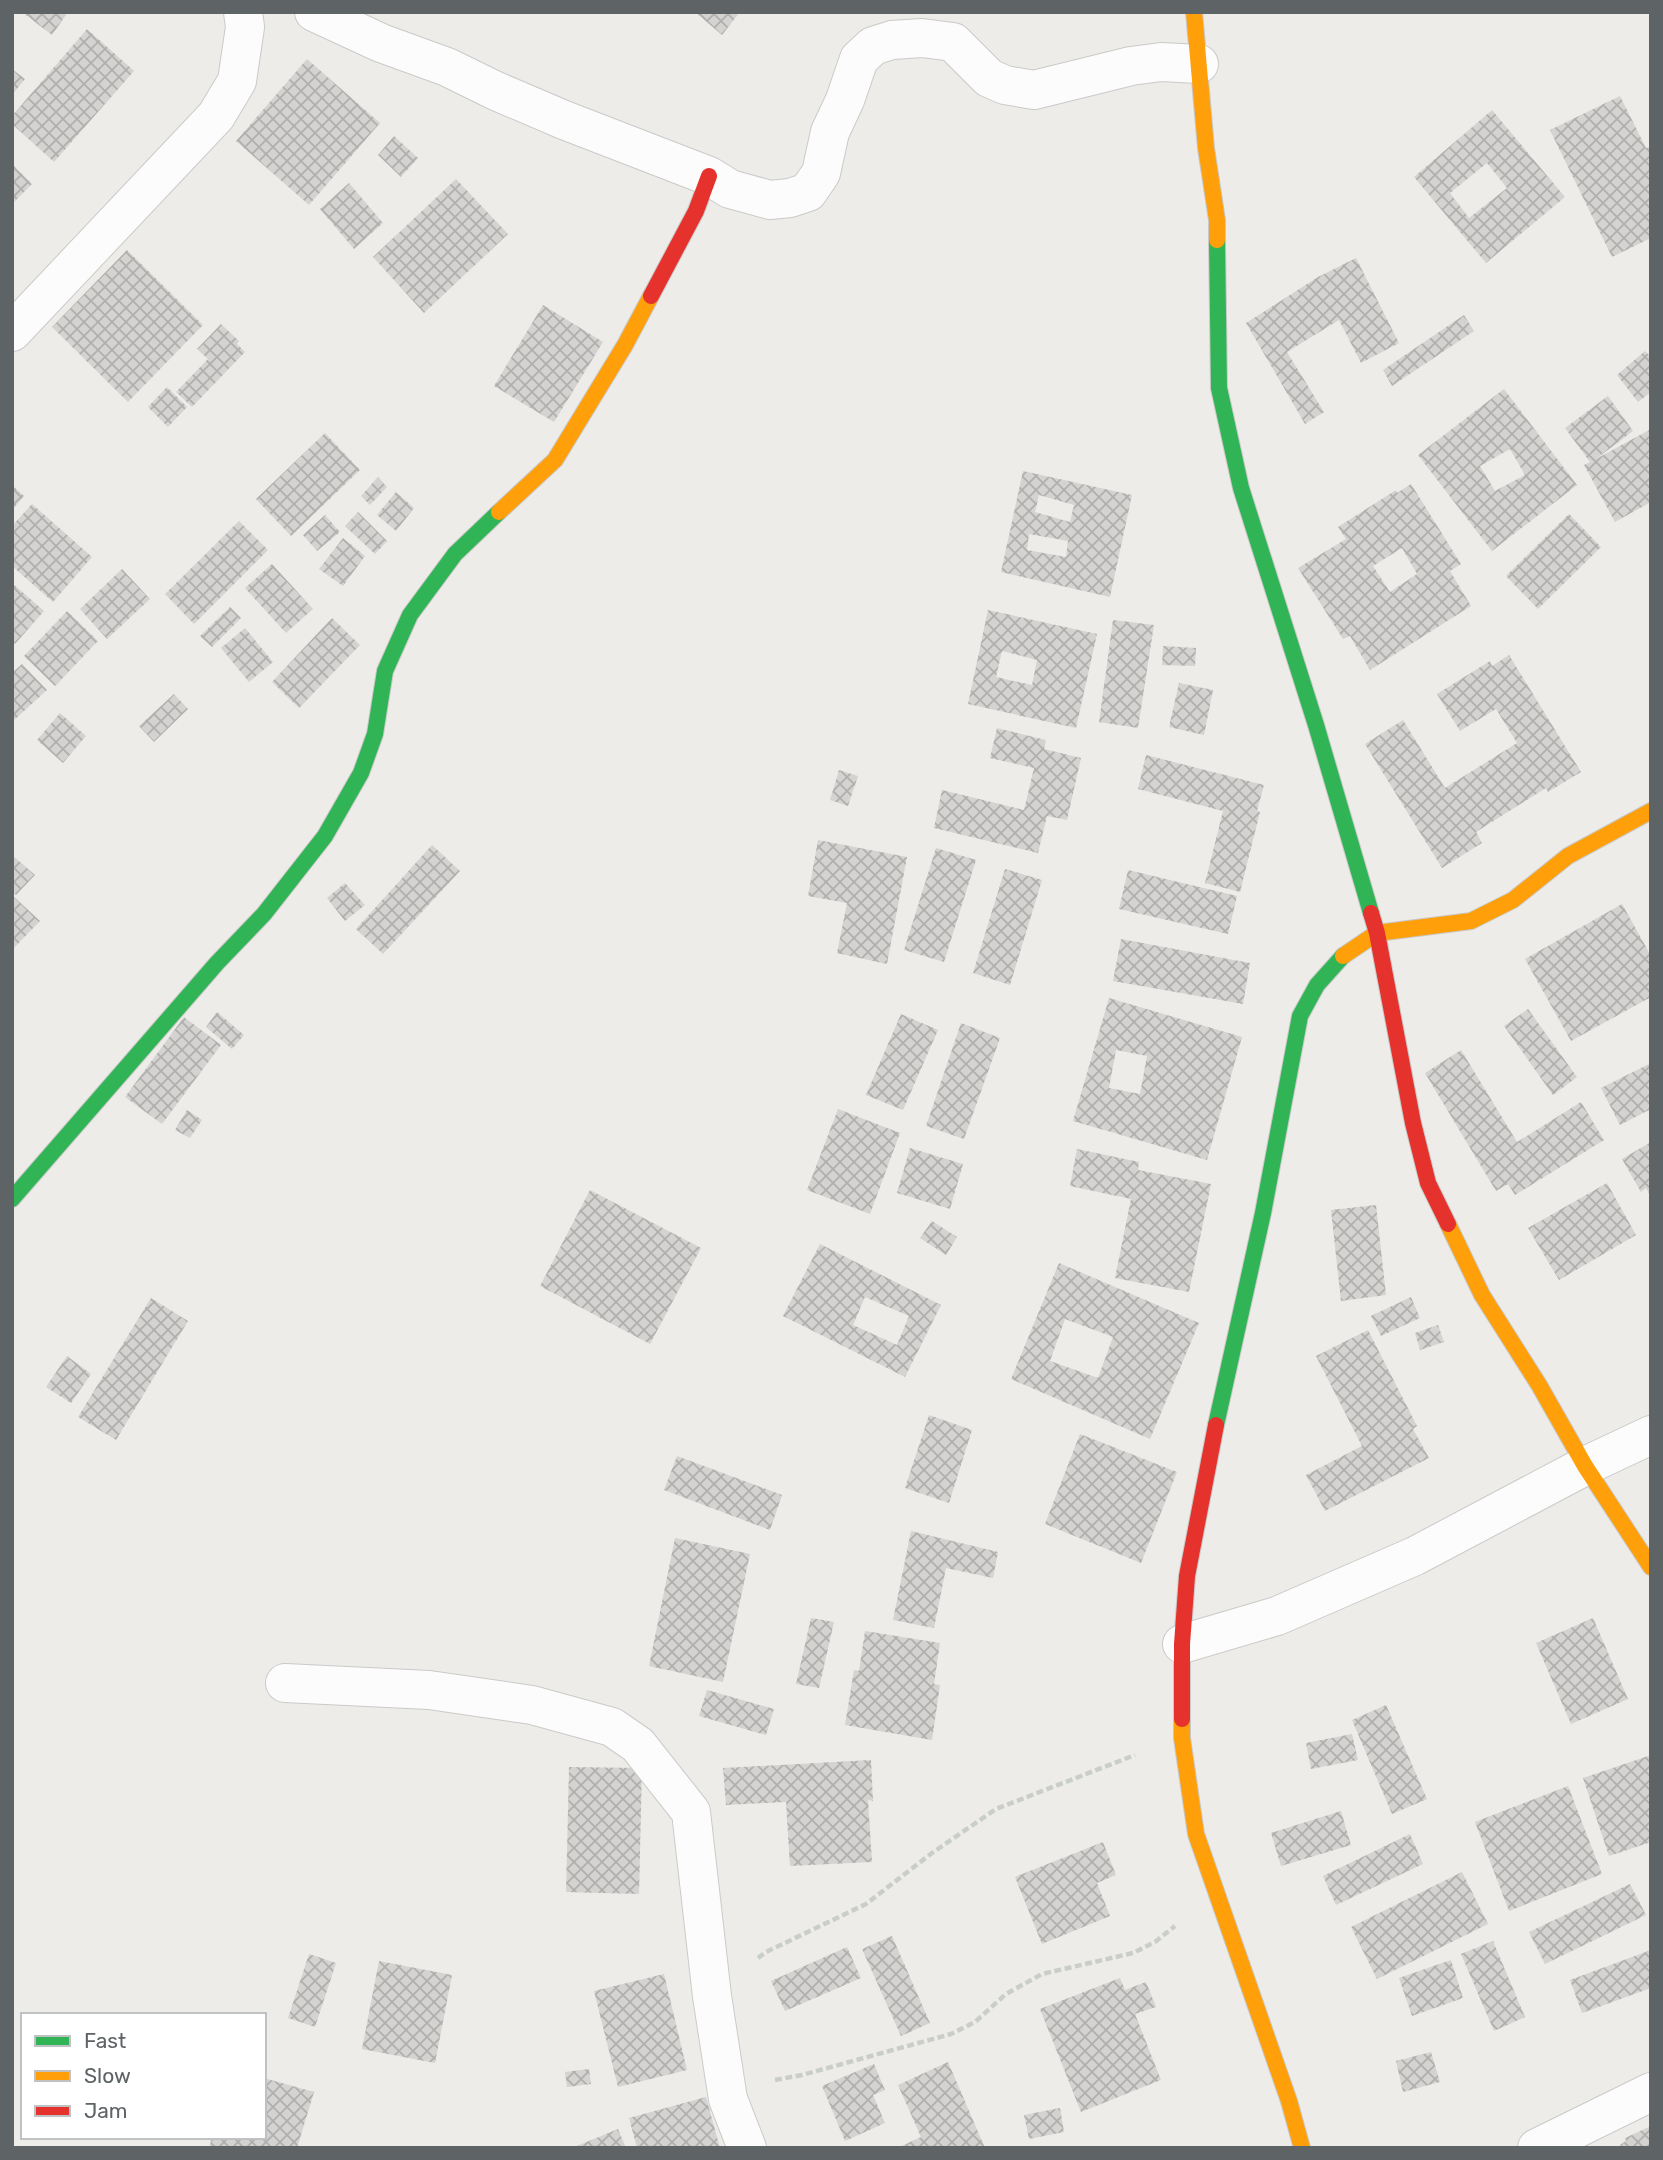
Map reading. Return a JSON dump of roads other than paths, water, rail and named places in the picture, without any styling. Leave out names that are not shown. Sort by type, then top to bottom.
[{"type":"street","points":[[12,332],[216,116],[237,81],[245,27],[243,12]]},
{"type":"street","points":[[314,12],[381,43],[447,67],[564,120],[709,176],[730,189],[770,200],[790,198],[808,192],[821,173],[830,132],[845,100],[859,59],[873,46],[892,40],[922,38],[953,42],[989,78],[1005,85],[1034,90],[1131,66],[1161,62],[1199,64]]},
{"type":"street","points":[[1194,12],[1206,148],[1217,220],[1219,388],[1241,488],[1316,725],[1377,933],[1413,1123],[1428,1183],[1482,1295],[1539,1385],[1585,1466],[1651,1567]]},
{"type":"street","points":[[12,1199],[217,962],[264,914],[325,836],[366,760],[375,734],[385,671],[410,615],[456,554],[555,460],[625,345],[696,211],[709,176]]},
{"type":"street","points":[[1302,2148],[1289,2101],[1196,1834],[1182,1738],[1182,1644],[1188,1576],[1205,1474],[1262,1213],[1300,1016],[1317,985],[1339,959],[1377,933],[1471,921],[1513,900],[1568,856],[1651,811]]},
{"type":"street","points":[[1182,1644],[1277,1616],[1415,1556],[1585,1466],[1651,1435]]},
{"type":"street","points":[[285,1683],[429,1690],[532,1705],[612,1727],[638,1745],[691,1812],[712,1996],[728,2099],[747,2148]]},
{"type":"street","points":[[1537,2148],[1651,2092]]}]
